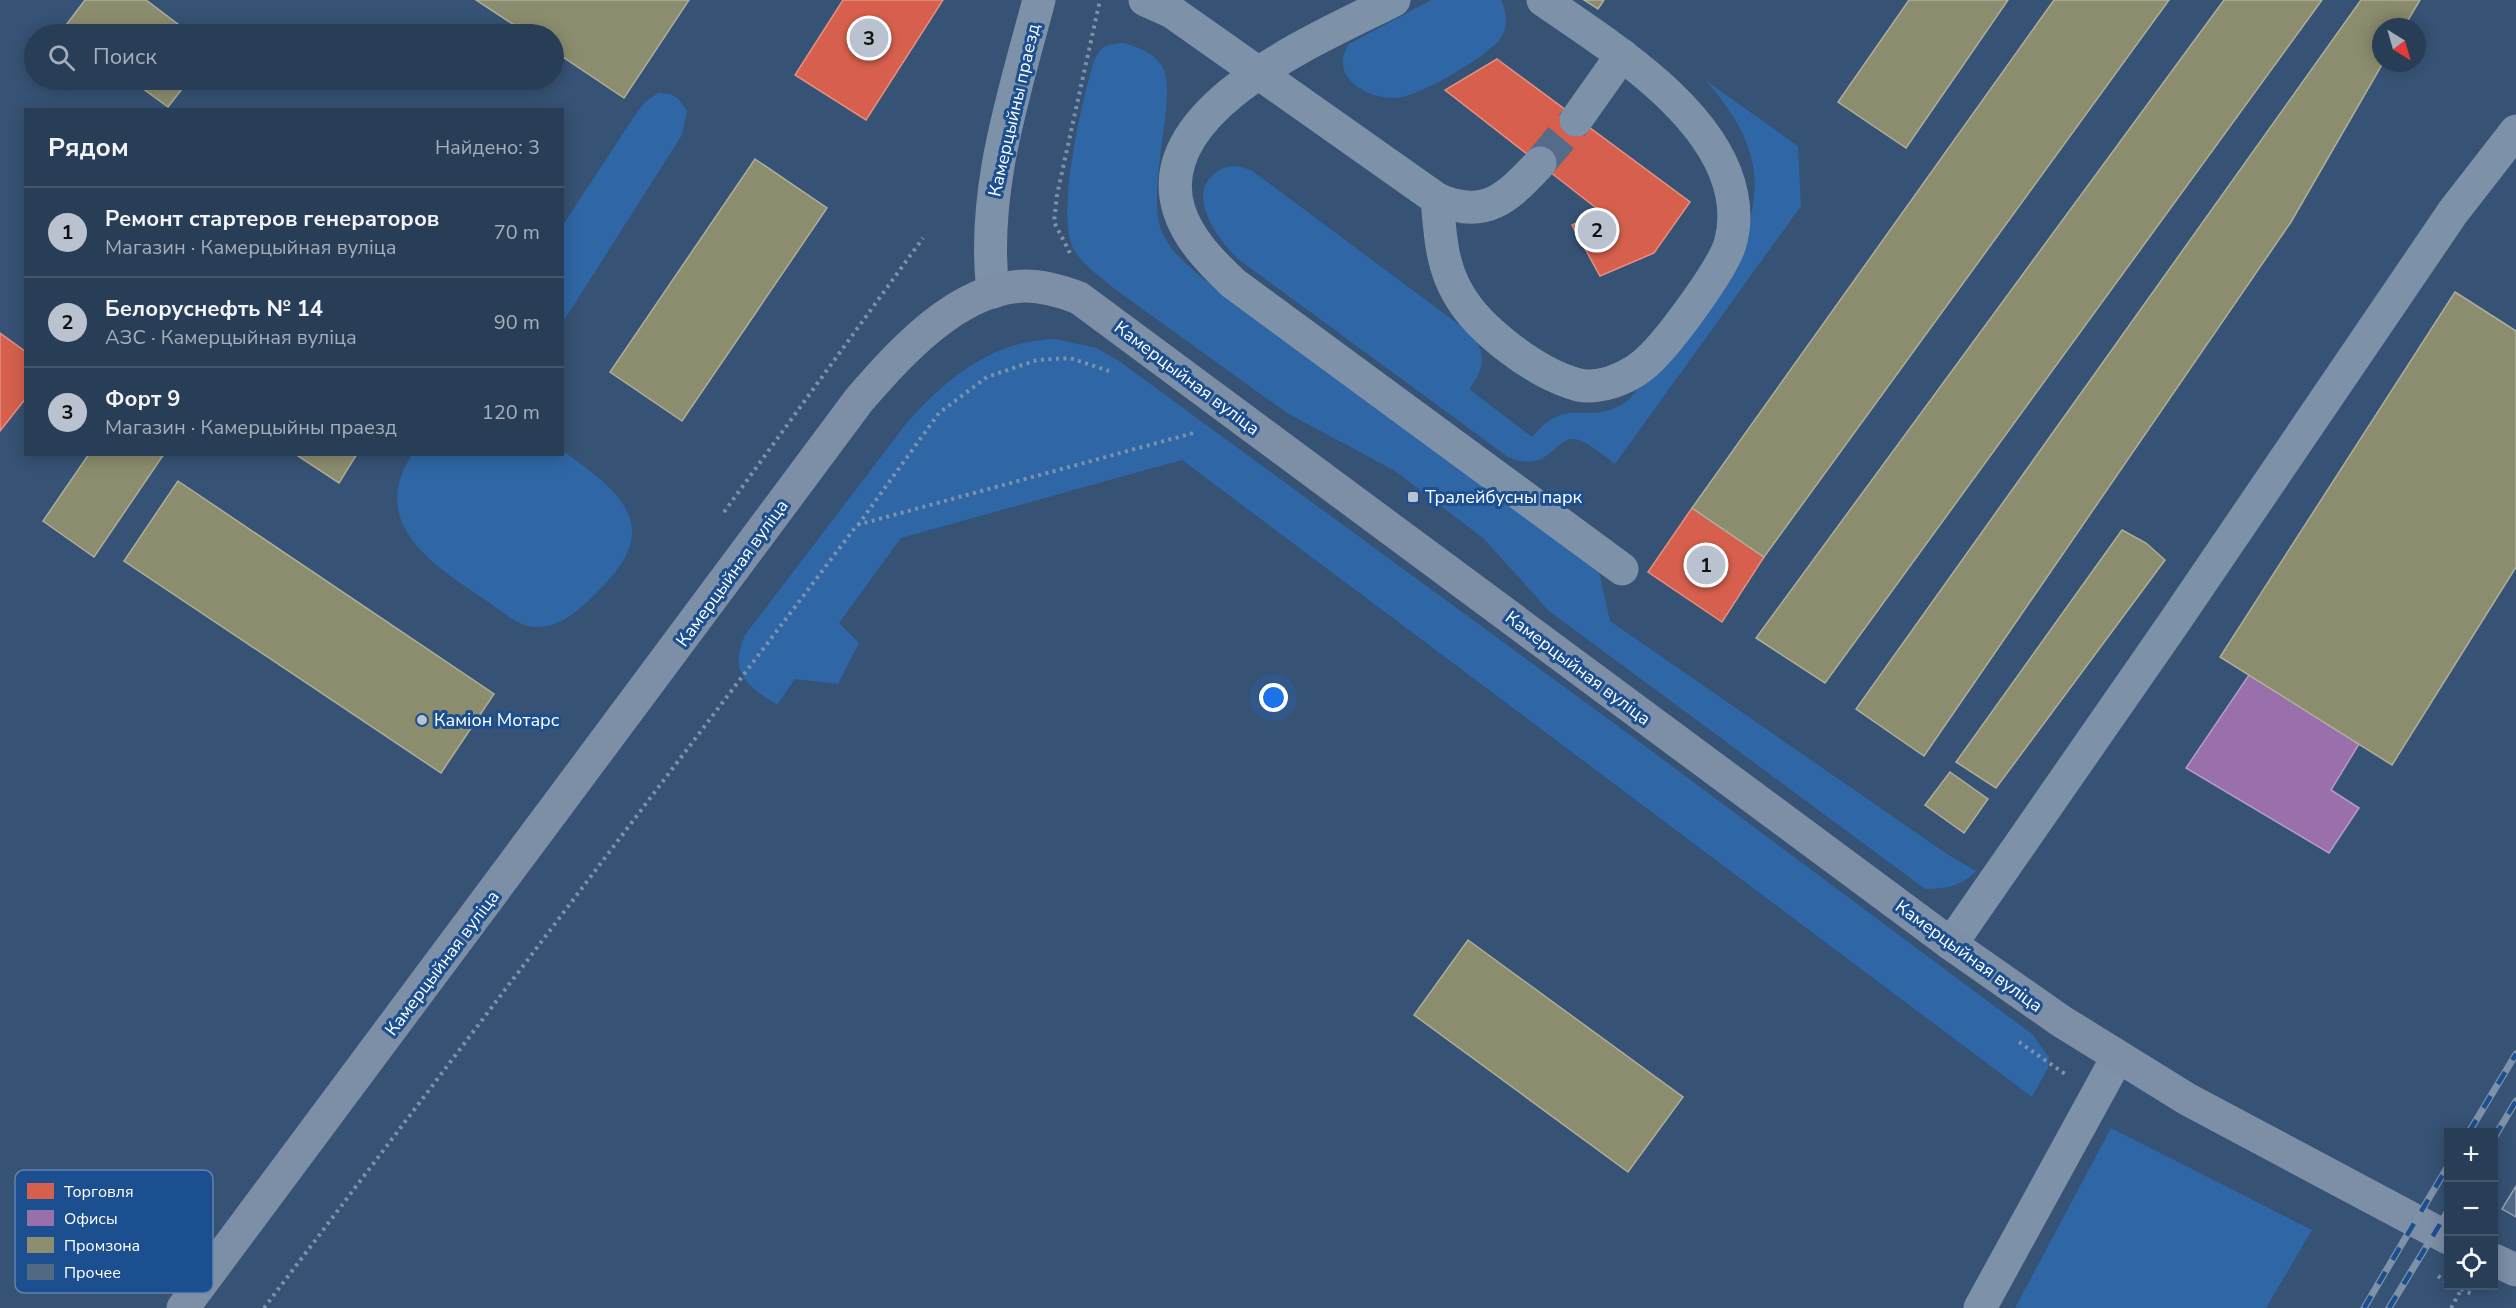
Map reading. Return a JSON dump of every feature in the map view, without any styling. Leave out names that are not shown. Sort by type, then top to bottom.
[{"type":"main road","name":"Камерцыйная вуліца","points":[[213,1268],[859,400],[890,364],[924,332],[960,307],[993,292],[1024,286],[1054,289],[1079,298],[1951,944],[2117,1058],[2259,1139],[2444,1236]]},
{"type":"main road","points":[[2498,1262],[2516,1270]]},
{"type":"main road","name":"Камерцыйная вуліца","points":[[183,1308],[194,1293]]},
{"type":"street","name":"Камерцыйны праезд","points":[[993,292],[990,233],[996,177],[1039,0]]},
{"type":"street","points":[[1145,0],[1172,12],[1437,199],[1469,208],[1486,206],[1511,192],[1539,163]]},
{"type":"street","points":[[1394,0],[1258,71],[1208,113],[1192,135],[1179,162],[1174,187],[1179,211],[1192,237],[1211,262],[1233,283],[1622,569]]},
{"type":"street","points":[[1437,199],[1440,243],[1446,267],[1458,295],[1488,332],[1536,364],[1573,384],[1592,386],[1603,384],[1635,370],[1653,356],[1721,266],[1730,244],[1734,222],[1732,197],[1726,173],[1716,153],[1670,96],[1622,55],[1543,0]]},
{"type":"street","points":[[1576,120],[1622,55]]},
{"type":"street","points":[[1951,944],[2173,624],[2453,212],[2516,131]]},
{"type":"street","points":[[1980,1308],[2117,1058]]},
{"type":"path","points":[[1071,255],[1054,222],[1057,195],[1100,0]]},
{"type":"path","points":[[264,1308],[857,525],[939,413],[987,377],[1036,360],[1070,358],[1111,373]]},
{"type":"path","points":[[857,525],[1199,432],[1189,425]]},
{"type":"path","points":[[2018,1041],[2098,1096]]},
{"type":"path","points":[[2432,1272],[2444,1280]]},
{"type":"path","points":[[2451,1308],[2461,1290]]},
{"type":"shaded area","points":[[1431,0],[1501,0],[1506,20],[1503,34],[1482,56],[1436,83],[1407,96],[1386,98],[1374,95],[1354,84],[1343,67],[1344,56],[1349,44]]},
{"type":"shaded area","points":[[1123,43],[1140,48],[1154,57],[1162,66],[1166,79],[1167,96],[1159,165],[1157,211],[1165,238],[1186,264],[1220,292],[1599,572],[1610,621],[1947,854],[1976,871],[1953,886],[1925,889],[1549,611],[1484,539],[1395,471],[1287,413],[1116,290],[1086,265],[1073,248],[1069,231],[1067,209],[1073,156],[1083,102],[1094,61],[1105,47]]},
{"type":"shaded area","points":[[1705,80],[1798,146],[1801,206],[1615,464],[1589,445],[1571,439],[1543,458],[1534,461],[1508,457],[1238,259],[1214,230],[1204,205],[1203,193],[1215,173],[1233,166],[1251,170],[1473,335],[1482,356],[1482,363],[1469,389],[1532,437],[1557,416],[1568,413],[1602,412],[1615,408],[1630,399],[1743,240],[1751,216],[1754,194],[1754,174],[1750,154],[1733,117]]},
{"type":"shaded area","points":[[658,93],[668,94],[681,102],[687,111],[682,135],[564,320],[564,223],[645,102]]},
{"type":"shaded area","points":[[1055,339],[1096,348],[1119,361],[1641,743],[2032,1034],[2049,1057],[2048,1068],[2032,1097],[1182,460],[901,538],[839,623],[859,643],[838,684],[795,679],[777,705],[757,691],[743,677],[740,669],[740,648],[745,635],[902,429],[933,395],[969,367],[1010,347],[1032,341]]},
{"type":"shaded area","points":[[564,452],[604,483],[619,499],[629,515],[632,532],[628,551],[616,572],[582,607],[568,617],[545,626],[522,624],[445,572],[412,540],[402,522],[397,502],[400,479],[412,456],[564,456]]},
{"type":"shaded area","points":[[2111,1128],[2312,1230],[2266,1308],[2015,1308]]},
{"type":"building: Торговля","points":[[843,0],[943,0],[866,120],[795,75]]},
{"type":"building: Торговля","points":[[1497,59],[1690,202],[1654,253],[1600,276],[1572,225],[1600,211],[1445,90]]},
{"type":"building: Торговля","points":[[0,333],[24,351],[24,401],[0,431]]},
{"type":"building: Торговля","points":[[1692,508],[1764,557],[1722,622],[1648,572]]},
{"type":"building: Офисы","points":[[2249,675],[2359,744],[2331,790],[2359,808],[2329,853],[2186,768]]},
{"type":"building: Промзона","points":[[85,0],[146,0],[178,24],[67,24]]},
{"type":"building: Промзона","points":[[476,0],[689,0],[624,98],[564,58],[564,24],[513,24]]},
{"type":"building: Промзона","points":[[1584,0],[1604,0],[1598,9]]},
{"type":"building: Промзона","points":[[1909,0],[2008,0],[1906,148],[1838,102]]},
{"type":"building: Промзона","points":[[2054,0],[2169,0],[1764,557],[1692,508]]},
{"type":"building: Промзона","points":[[2224,0],[2322,0],[1825,683],[1756,638]]},
{"type":"building: Промзона","points":[[2361,0],[2420,0],[2409,18],[2372,18],[2372,72],[2378,72],[2291,222],[1924,756],[1856,709]]},
{"type":"building: Промзона","points":[[145,90],[181,90],[168,107]]},
{"type":"building: Промзона","points":[[755,159],[827,208],[682,421],[610,372]]},
{"type":"building: Промзона","points":[[2455,292],[2516,331],[2516,567],[2392,765],[2220,657]]},
{"type":"building: Промзона","points":[[88,456],[163,456],[94,557],[43,521]]},
{"type":"building: Промзона","points":[[298,456],[356,456],[339,483]]},
{"type":"building: Промзона","points":[[178,481],[494,694],[441,773],[124,561]]},
{"type":"building: Промзона","points":[[2122,530],[2146,543],[2165,560],[1996,788],[1956,762]]},
{"type":"building: Промзона","points":[[1950,772],[1988,799],[1964,833],[1925,805]]},
{"type":"building: Промзона","points":[[1468,940],[1683,1097],[1628,1172],[1414,1015]]},
{"type":"building: Прочее","points":[[2516,1186],[2516,1217],[2502,1209]]},
{"type":"tunnel","points":[[1540,163],[1576,120]]},
{"type":"railway","points":[[2471,1128],[2516,1054]]},
{"type":"railway","points":[[2498,1131],[2516,1101]]},
{"type":"railway","points":[[2364,1308],[2444,1173]]},
{"type":"railway","points":[[2389,1308],[2444,1218]]},
{"type":"place","name":"Форт 9","points":[[869,38]]},
{"type":"place","name":"Белоруснефть № 14","points":[[1597,230]]},
{"type":"place","name":"Тралейбусны парк","points":[[1413,497]]},
{"type":"place","name":"Ремонт стартеров генераторов","points":[[1706,565]]},
{"type":"place","name":"Каміон Мотарс","points":[[422,720]]}]
